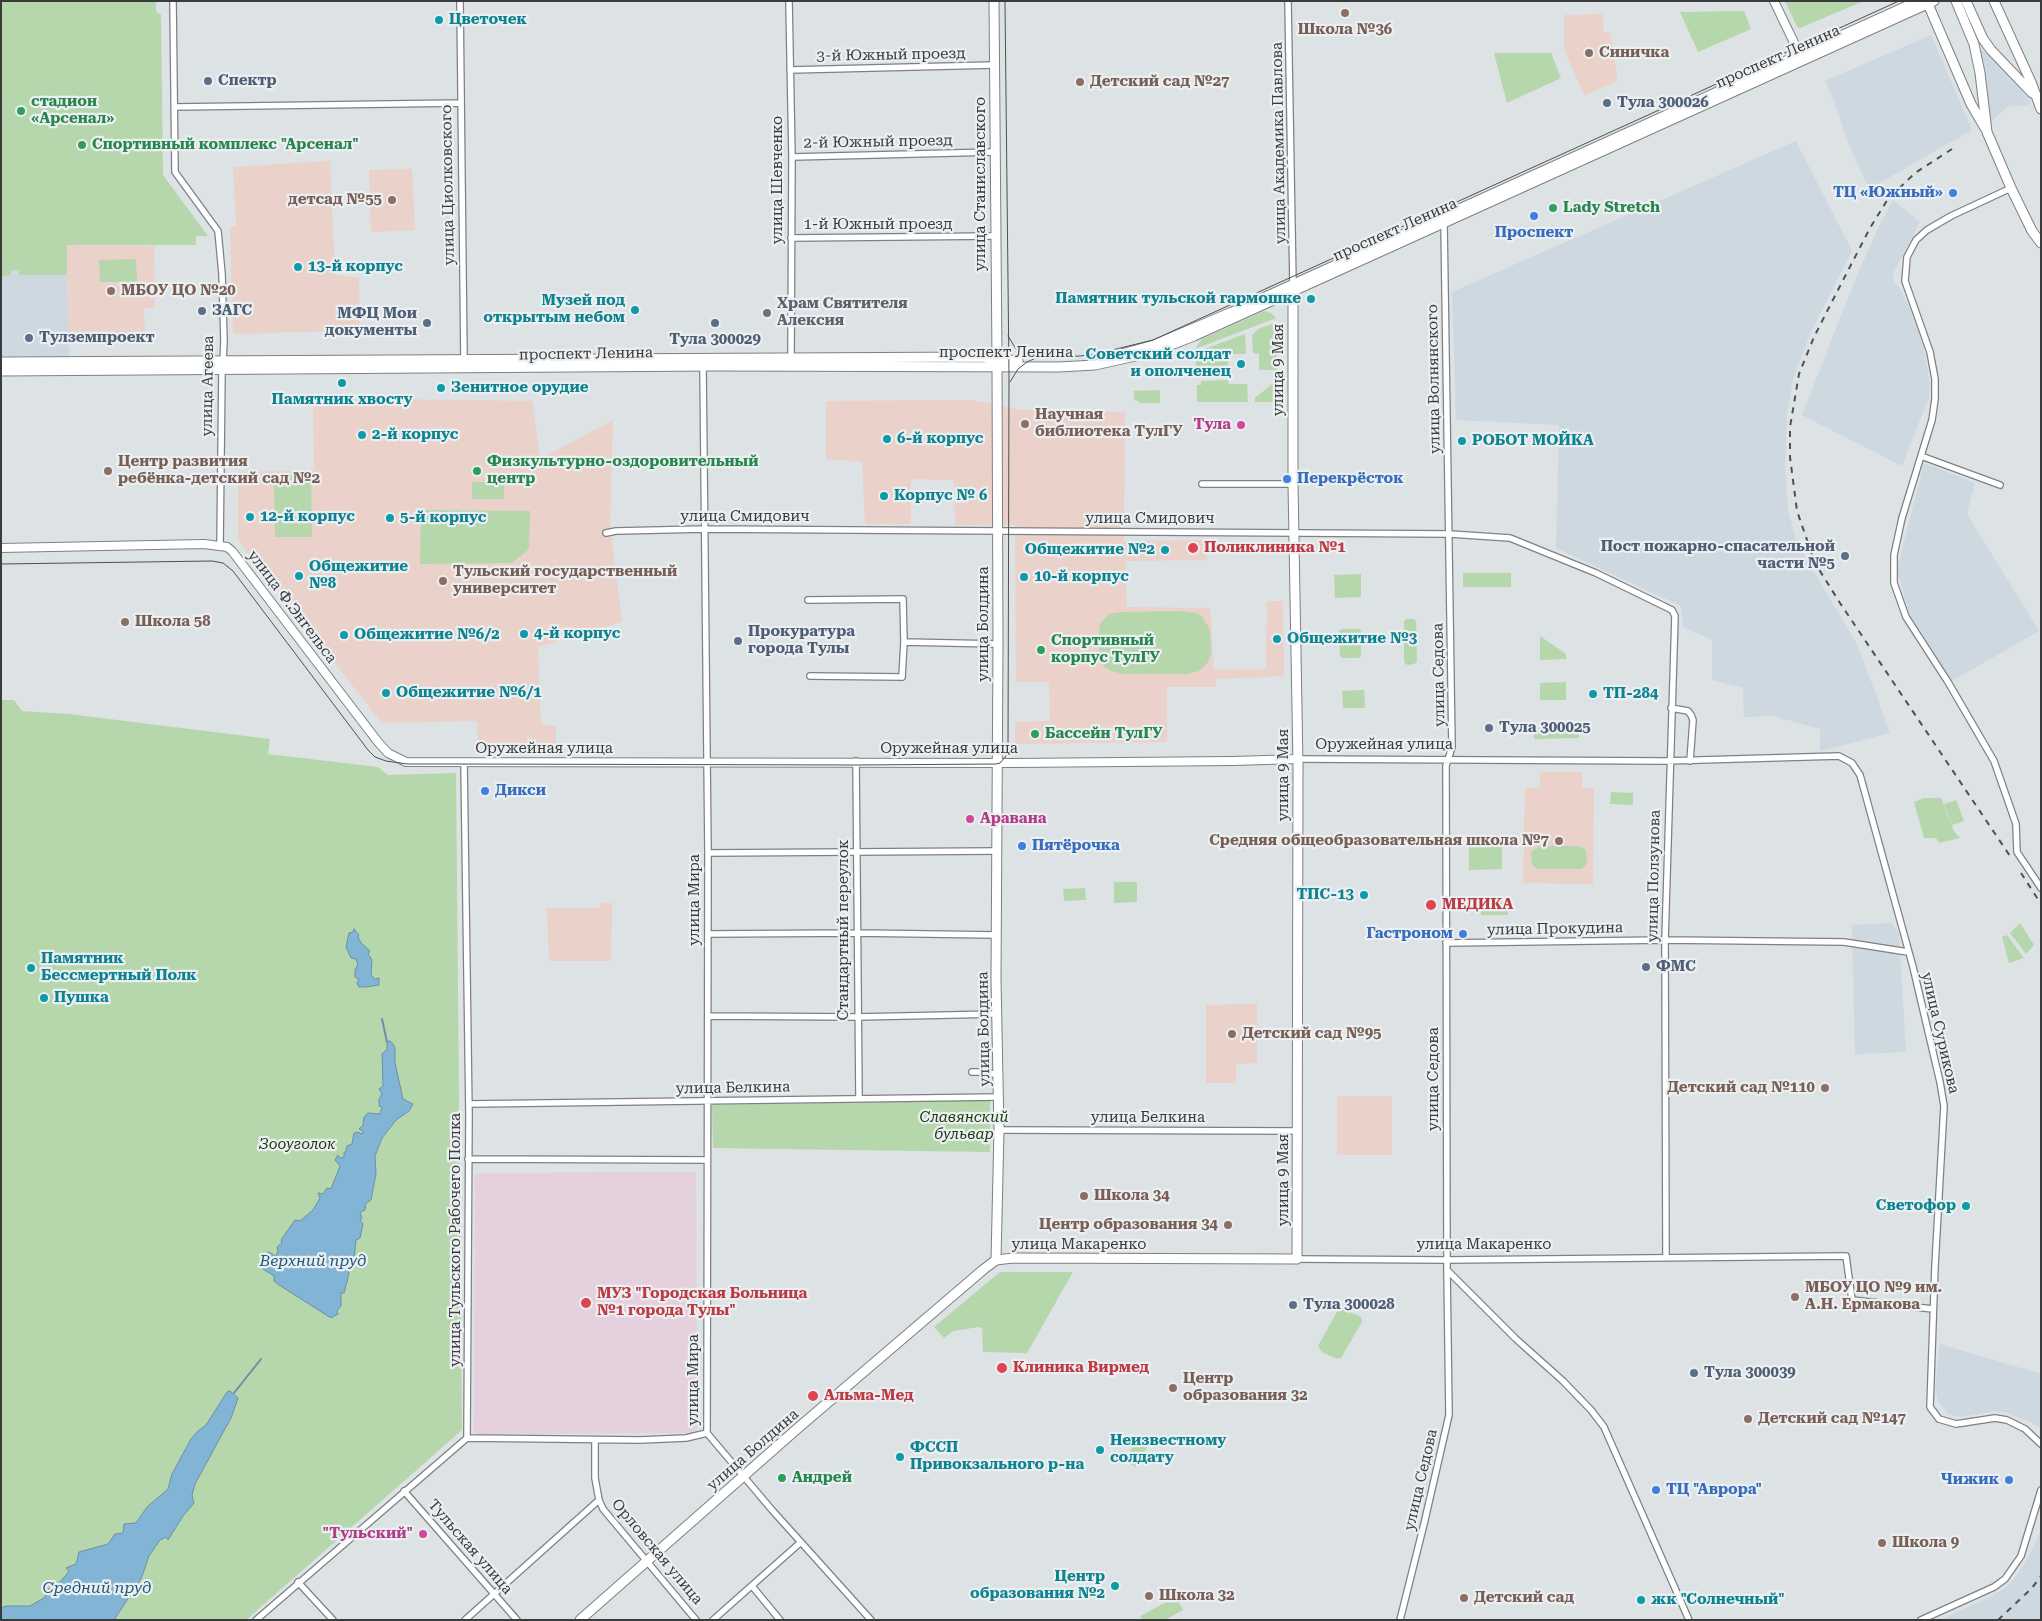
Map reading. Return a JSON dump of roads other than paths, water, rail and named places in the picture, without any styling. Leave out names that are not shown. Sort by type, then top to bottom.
[{"type":"main road","name":"улица Станиславского","points":[[994,1],[997,363]]},
{"type":"main road","name":"проспект Ленина","points":[[1,371],[222,366],[704,362],[997,363],[1092,360],[1154,345],[1444,223],[1801,58],[1918,1]]},
{"type":"main road","points":[[1956,1],[1974,44],[1988,132]]},
{"type":"main road","points":[[1966,1],[1983,39],[2034,95]]},
{"type":"main road","points":[[1994,1],[2031,82],[2034,95],[2041,109]]},
{"type":"main road","name":"проспект Ленина","points":[[704,362],[790,358],[980,357],[997,363],[1059,367],[1095,365],[1153,352],[1270,302],[1293,288],[1801,58],[1931,3]]},
{"type":"main road","points":[[1931,3],[1971,104],[1988,132],[2011,188],[2032,231],[2041,243]]},
{"type":"main road","name":"улица 9 Мая","points":[[1293,288],[1293,484],[1298,759],[1297,1259]]},
{"type":"main road","name":"проспект Ленина","points":[[1,362],[222,366]]},
{"type":"main road","name":"улица Болдина","points":[[580,1620],[743,1476],[984,1268],[996,1260],[999,1130],[996,936],[997,363]]},
{"type":"main road","name":"улица Макаренко","points":[[996,1260],[1013,1258],[1297,1259]]},
{"type":"street","name":"улица Агеева","points":[[173,1],[175,172],[218,231],[224,341],[222,366],[220,545]]},
{"type":"street","name":"улица Циолковского","points":[[460,1],[464,364]]},
{"type":"street","name":"улица Шевченко","points":[[788,1],[792,157],[790,358]]},
{"type":"street","name":"улица Академика Павлова","points":[[1288,1],[1293,288]]},
{"type":"street","points":[[1774,1],[1801,58]]},
{"type":"street","name":"3-й Южный проезд","points":[[790,70],[994,65]]},
{"type":"street","points":[[175,107],[461,103]]},
{"type":"street","name":"2-й Южный проезд","points":[[792,157],[994,152]]},
{"type":"street","points":[[2011,188],[1951,216],[1927,230],[1916,240],[1907,257],[1905,281],[1924,334],[1935,379],[1935,399],[1932,420],[1902,518],[1894,555],[1894,583],[1906,617],[1948,682],[1994,762],[2016,824],[2017,852],[2041,888]]},
{"type":"street","name":"улица Волнянского","points":[[1444,223],[1450,534]]},
{"type":"street","name":"1-й Южный проезд","points":[[791,238],[995,236]]},
{"type":"street","name":"улица Мира","points":[[704,362],[708,853],[707,1433]]},
{"type":"street","points":[[1921,456],[2000,485]]},
{"type":"street","points":[[1202,484],[1293,484]]},
{"type":"street","name":"улица Смидович","points":[[606,533],[616,531],[704,529],[1294,532],[1450,534],[1510,538],[1605,577],[1665,606],[1672,610],[1675,616]]},
{"type":"street","name":"улица Седова","points":[[1400,1620],[1449,1415],[1446,1270],[1446,766],[1452,747],[1450,534]]},
{"type":"street","points":[[1,548],[220,545]]},
{"type":"street","name":"улица Ф.Энгельса","points":[[220,545],[232,551],[383,748],[406,762],[464,762]]},
{"type":"street","points":[[808,600],[903,599],[904,642],[902,678],[810,676]]},
{"type":"street","name":"улица Ползунова","points":[[1666,1257],[1665,940],[1669,761],[1675,616]]},
{"type":"street","points":[[904,642],[998,644]]},
{"type":"street","points":[[1671,708],[1688,712],[1693,720],[1690,760]]},
{"type":"street","name":"Оружейная улица","points":[[464,762],[996,762],[1298,759],[1669,761],[1840,756],[1852,764]]},
{"type":"street","name":"улица Тульского Рабочего Полка","points":[[464,762],[469,1104],[467,1438]]},
{"type":"street","name":"Стандартный переулок","points":[[856,762],[859,1098]]},
{"type":"street","name":"улица Сурикова","points":[[1852,764],[1860,775],[1908,952],[1940,1082],[1944,1106],[1933,1309],[1930,1407],[1939,1419],[1945,1422],[1966,1424],[1995,1418],[2007,1420],[2026,1429],[2041,1444]]},
{"type":"street","points":[[708,853],[997,851]]},
{"type":"street","points":[[708,934],[857,933],[996,936]]},
{"type":"street","name":"улица Прокудина","points":[[1446,943],[1665,940],[1844,942],[1908,952]]},
{"type":"street","points":[[708,1016],[857,1017],[997,1014]]},
{"type":"street","points":[[972,1072],[998,1075]]},
{"type":"street","name":"улица Белкина","points":[[469,1104],[999,1097]]},
{"type":"street","name":"улица Белкина","points":[[999,1130],[1298,1131]]},
{"type":"street","points":[[468,1160],[708,1160]]},
{"type":"street","name":"улица Макаренко","points":[[1297,1259],[1447,1260],[1846,1256],[1852,1300],[1933,1309]]},
{"type":"street","name":"улица Макаренко","points":[[1446,1270],[1563,1381],[1591,1410],[1604,1427],[1689,1620]]},
{"type":"street","points":[[256,1620],[467,1438],[595,1441],[686,1438],[707,1433],[871,1620]]},
{"type":"street","name":"Орловская улица","points":[[595,1441],[595,1478],[598,1500],[603,1509],[648,1560],[696,1620]]},
{"type":"street","points":[[1921,1620],[1994,1587],[2004,1579],[2021,1556],[2041,1490]]},
{"type":"street","name":"Тульская улица","points":[[404,1491],[517,1620]]},
{"type":"street","points":[[464,1620],[598,1500]]},
{"type":"street","points":[[713,1620],[801,1542]]},
{"type":"street","points":[[298,1582],[333,1620]]},
{"type":"street","points":[[752,1586],[780,1620]]},
{"type":"water","points":[[354,929],[359,935],[361,943],[370,951],[368,954],[372,960],[371,975],[375,979],[379,978],[379,985],[359,987],[357,983],[359,979],[355,977],[355,970],[358,964],[356,959],[351,958],[346,947],[349,933],[353,932]]},
{"type":"water","name":"Верхний пруд","points":[[390,1041],[395,1048],[395,1063],[403,1099],[413,1104],[409,1111],[396,1120],[382,1138],[375,1156],[376,1174],[371,1200],[366,1203],[365,1210],[360,1212],[362,1218],[360,1220],[363,1224],[360,1238],[356,1240],[353,1269],[348,1270],[349,1274],[344,1293],[341,1293],[341,1306],[337,1311],[338,1314],[331,1318],[279,1285],[274,1281],[274,1276],[263,1269],[268,1263],[266,1258],[268,1252],[276,1256],[277,1247],[282,1243],[281,1240],[295,1220],[300,1221],[313,1210],[320,1198],[318,1193],[323,1194],[327,1188],[331,1189],[340,1166],[335,1160],[338,1155],[340,1158],[344,1157],[347,1146],[352,1144],[354,1133],[363,1134],[363,1131],[359,1129],[363,1125],[364,1117],[368,1113],[380,1114],[382,1107],[379,1106],[379,1099],[382,1094],[379,1089],[383,1086],[382,1054],[387,1049],[387,1042]]},
{"type":"water","name":"Средний пруд","points":[[230,1391],[238,1398],[231,1418],[195,1484],[192,1495],[194,1503],[183,1516],[168,1540],[166,1537],[160,1540],[149,1556],[141,1579],[114,1620],[1,1620],[1,1608],[6,1606],[30,1606],[42,1599],[46,1596],[48,1589],[59,1583],[67,1574],[69,1571],[66,1568],[76,1564],[79,1552],[108,1544],[115,1534],[123,1533],[124,1524],[136,1523],[147,1507],[168,1489],[172,1474],[191,1439],[206,1425],[227,1392]]},
{"type":"waterway","points":[[382,1019],[387,1042]]},
{"type":"waterway","points":[[234,1393],[261,1359]]},
{"type":"tram line","points":[[1,564],[212,561],[223,563],[233,571],[368,750],[375,757],[386,761],[407,764],[856,765],[1000,763],[1008,750],[1009,374],[1005,1]]},
{"type":"tram line","points":[[1008,336],[1016,349],[1022,353],[1044,357],[1080,356],[1100,353],[1153,340],[1899,1]]},
{"type":"tram line","points":[[1010,382],[1018,369],[1038,357]]},
{"type":"railway","points":[[1952,149],[1915,173],[1888,199],[1870,228],[1814,337],[1799,374],[1790,427],[1790,457],[1797,511],[1815,563],[2010,856]]},
{"type":"railway","points":[[2021,873],[2041,904]]},
{"type":"railway","points":[[1998,1620],[2032,1588],[2041,1576]]},
{"type":"place","name":"Школа №36","points":[[1345,13]]},
{"type":"place","name":"Цветочек","points":[[439,20]]},
{"type":"place","name":"Синичка","points":[[1589,53]]},
{"type":"place","name":"Спектр","points":[[208,81]]},
{"type":"place","name":"Детский сад №27","points":[[1080,82]]},
{"type":"place","name":"Тула 300026","points":[[1607,103]]},
{"type":"place","name":"стадион «Арсенал»","points":[[21,111]]},
{"type":"place","name":"Спортивный комплекс \"Арсенал\"","points":[[82,145]]},
{"type":"place","name":"ТЦ «Южный»","points":[[1953,193]]},
{"type":"place","name":"детсад №55","points":[[392,200]]},
{"type":"place","name":"Lady Stretch","points":[[1553,208]]},
{"type":"place","name":"Проспект","points":[[1534,216]]},
{"type":"place","name":"13-й корпус","points":[[298,267]]},
{"type":"place","name":"МБОУ ЦО №20","points":[[111,291]]},
{"type":"place","name":"Памятник тульской гармошке","points":[[1311,299]]},
{"type":"place","name":"Музей под открытым небом","points":[[635,310]]},
{"type":"place","name":"ЗАГС","points":[[202,311]]},
{"type":"place","name":"Храм Святителя Алексия","points":[[767,313]]},
{"type":"place","name":"МФЦ Мои документы","points":[[427,323]]},
{"type":"place","name":"Тула 300029","points":[[715,323]]},
{"type":"place","name":"Тулземпроект","points":[[29,338]]},
{"type":"place","name":"Советский солдат и ополченец","points":[[1241,364]]},
{"type":"place","name":"Памятник хвосту","points":[[342,383]]},
{"type":"place","name":"Зенитное орудие","points":[[441,388]]},
{"type":"place","name":"Научная библиотека ТулГУ","points":[[1025,424]]},
{"type":"place","name":"Тула","points":[[1241,425]]},
{"type":"place","name":"2-й корпус","points":[[362,435]]},
{"type":"place","name":"6-й корпус","points":[[887,439]]},
{"type":"place","name":"РОБОТ МОЙКА","points":[[1462,441]]},
{"type":"place","name":"Центр развития ребёнка-детский сад №2","points":[[108,471]]},
{"type":"place","name":"Физкультурно-оздоровительный центр","points":[[477,471]]},
{"type":"place","name":"Перекрёсток","points":[[1287,479]]},
{"type":"place","name":"Корпус № 6","points":[[884,496]]},
{"type":"place","name":"12-й корпус","points":[[250,517]]},
{"type":"place","name":"5-й корпус","points":[[390,518]]},
{"type":"place","name":"Поликлиника №1","points":[[1193,548]]},
{"type":"place","name":"Общежитие №2","points":[[1165,550]]},
{"type":"place","name":"Пост пожарно-спасательной части №5","points":[[1845,556]]},
{"type":"place","name":"Общежитие №8","points":[[299,576]]},
{"type":"place","name":"10-й корпус","points":[[1024,577]]},
{"type":"place","name":"Тульский государственный университет","points":[[443,581]]},
{"type":"place","name":"Школа 58","points":[[125,622]]},
{"type":"place","name":"4-й корпус","points":[[524,634]]},
{"type":"place","name":"Общежитие №6/2","points":[[344,635]]},
{"type":"place","name":"Общежитие №3","points":[[1277,639]]},
{"type":"place","name":"Прокуратура города Тулы","points":[[738,641]]},
{"type":"place","name":"Спортивный корпус ТулГУ","points":[[1041,650]]},
{"type":"place","name":"Общежитие №6/1","points":[[386,693]]},
{"type":"place","name":"ТП-284","points":[[1593,694]]},
{"type":"place","name":"Тула 300025","points":[[1489,728]]},
{"type":"place","name":"Бассейн ТулГУ","points":[[1035,734]]},
{"type":"place","name":"Дикси","points":[[485,791]]},
{"type":"place","name":"Аравана","points":[[970,819]]},
{"type":"place","name":"Средняя общеобразовательная школа №7","points":[[1559,841]]},
{"type":"place","name":"Пятёрочка","points":[[1022,846]]},
{"type":"place","name":"ТПС-13","points":[[1364,895]]},
{"type":"place","name":"МЕДИКА","points":[[1431,905]]},
{"type":"place","name":"Гастроном","points":[[1463,934]]},
{"type":"place","name":"ФМС","points":[[1646,967]]},
{"type":"place","name":"Памятник Бессмертный Полк","points":[[31,968]]},
{"type":"place","name":"Пушка","points":[[44,998]]},
{"type":"place","name":"Детский сад №95","points":[[1232,1034]]},
{"type":"place","name":"Детский сад №110","points":[[1825,1088]]},
{"type":"place","name":"Школа 34","points":[[1084,1196]]},
{"type":"place","name":"Светофор","points":[[1966,1206]]},
{"type":"place","name":"Центр образования 34","points":[[1228,1225]]},
{"type":"place","name":"МБОУ ЦО №9 им. А.Н. Ермакова","points":[[1795,1297]]},
{"type":"place","name":"МУЗ \"Городская Больница №1 города Тулы\"","points":[[586,1303]]},
{"type":"place","name":"Тула 300028","points":[[1293,1305]]},
{"type":"place","name":"Клиника Вирмед","points":[[1002,1368]]},
{"type":"place","name":"Тула 300039","points":[[1694,1373]]},
{"type":"place","name":"Центр образования 32","points":[[1173,1388]]},
{"type":"place","name":"Альма-Мед","points":[[813,1396]]},
{"type":"place","name":"Детский сад №147","points":[[1748,1419]]},
{"type":"place","name":"Неизвестному солдату","points":[[1100,1450]]},
{"type":"place","name":"ФССП Привокзального р-на","points":[[900,1457]]},
{"type":"place","name":"Андрей","points":[[782,1478]]},
{"type":"place","name":"Чижик","points":[[2009,1480]]},
{"type":"place","name":"ТЦ \"Аврора\"","points":[[1656,1490]]},
{"type":"place","name":"\"Тульский\"","points":[[423,1534]]},
{"type":"place","name":"Школа 9","points":[[1882,1543]]},
{"type":"place","name":"Центр образования №2","points":[[1115,1586]]},
{"type":"place","name":"Школа 32","points":[[1149,1596]]},
{"type":"place","name":"Детский сад","points":[[1464,1598]]},
{"type":"place","name":"жк \"Солнечный\"","points":[[1641,1600]]},
{"type":"park label","name":"Славянский бульвар","points":[[964,1126]]},
{"type":"park label","name":"Зооуголок","points":[[297,1145]]}]
